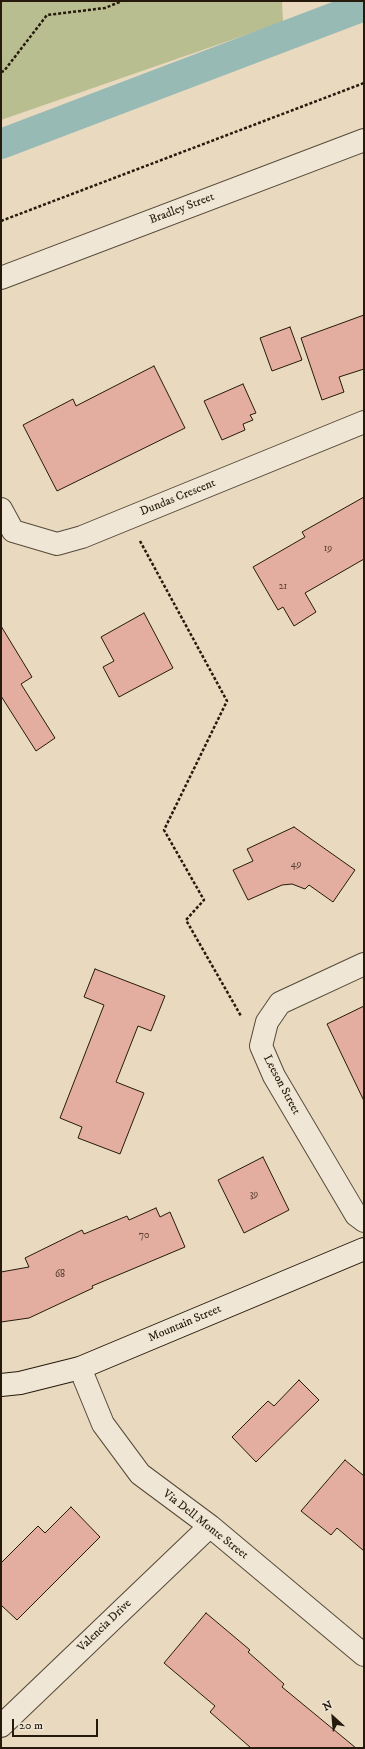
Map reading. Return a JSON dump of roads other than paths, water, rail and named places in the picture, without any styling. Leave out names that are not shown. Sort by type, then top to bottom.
[{"type":"street","name":"Bradley Street","points":[[1,278],[364,140]]},
{"type":"street","name":"Dundas Crescent","points":[[1,508],[13,531],[57,544],[82,537],[364,422]]},
{"type":"street","name":"Leeson Street","points":[[364,964],[280,1003],[267,1022],[261,1046],[274,1076],[356,1215],[364,1221]]},
{"type":"street","name":"Mountain Street","points":[[1,1385],[20,1383],[80,1368],[364,1250]]},
{"type":"street","name":"Via Dell Monte Street","points":[[80,1368],[103,1424],[140,1474],[210,1526],[364,1655]]},
{"type":"street","name":"Valencia Drive","points":[[1,1726],[210,1526]]},
{"type":"waterway","points":[[1,144],[364,6]]}]
